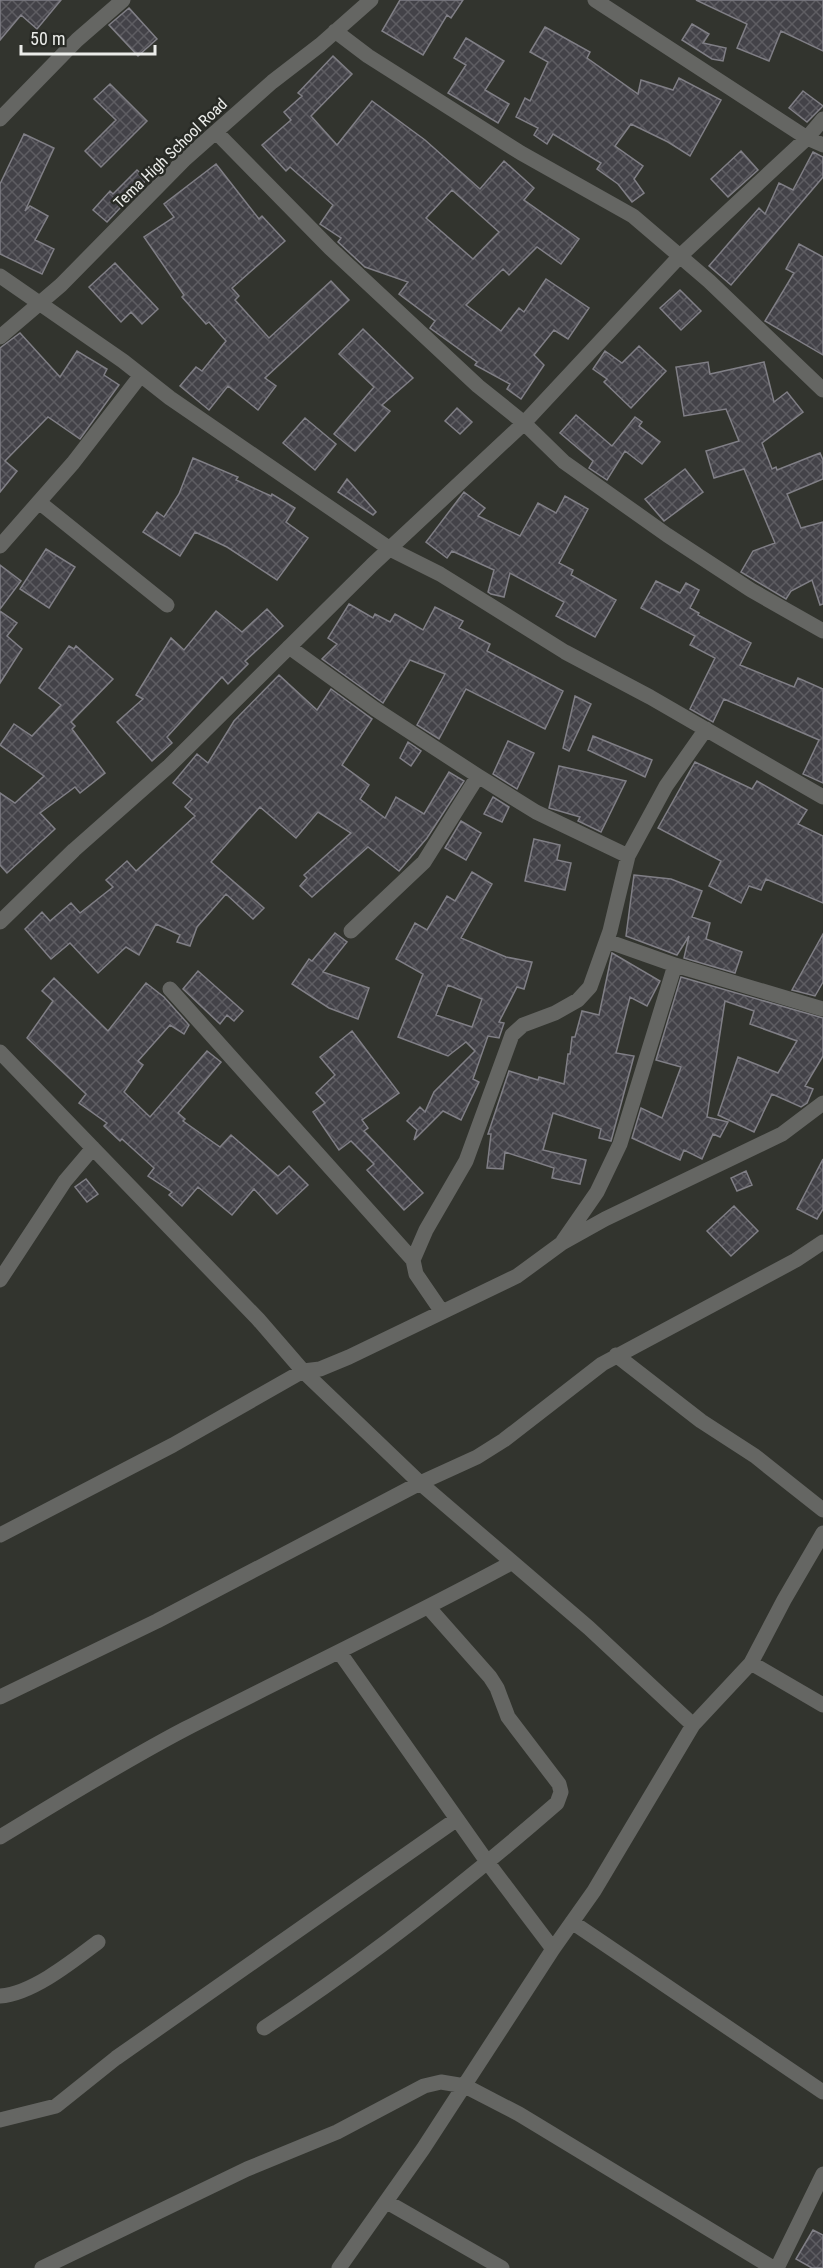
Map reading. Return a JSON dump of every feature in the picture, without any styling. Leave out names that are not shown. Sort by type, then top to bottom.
[{"type":"street","points":[[0,119],[77,40],[123,0]]},
{"type":"street","name":"Tema High School Road","points":[[0,337],[61,285],[184,160],[272,82],[371,0]]},
{"type":"street","points":[[594,0],[807,138],[823,145]]},
{"type":"street","points":[[335,31],[368,56],[521,153],[633,216],[793,359],[823,390]]},
{"type":"street","points":[[0,922],[74,850],[169,766],[289,646],[524,423],[680,256],[807,138],[823,119]]},
{"type":"street","points":[[216,132],[330,248],[478,386],[524,423],[564,462],[623,506],[751,590],[823,631]]},
{"type":"street","points":[[0,276],[390,549],[440,574],[566,652],[823,797]]},
{"type":"street","points":[[0,546],[39,502],[141,375]]},
{"type":"street","points":[[39,502],[167,605]]},
{"type":"street","points":[[289,646],[375,709],[536,812],[628,856]]},
{"type":"street","points":[[412,1260],[426,1230],[466,1161],[512,1035],[523,1025],[555,1013],[578,1000],[591,987],[607,941],[628,856],[666,786],[706,729]]},
{"type":"street","points":[[351,932],[424,861],[478,776]]},
{"type":"street","points":[[607,941],[675,966],[823,1009]]},
{"type":"street","points":[[562,1243],[597,1192],[620,1144],[675,966]]},
{"type":"street","points":[[170,989],[412,1260],[416,1275],[442,1312]]},
{"type":"street","points":[[0,1052],[258,1319],[303,1371],[420,1483],[589,1628],[693,1725]]},
{"type":"street","points":[[0,1535],[172,1445],[303,1371],[320,1369],[349,1357],[517,1275],[562,1243],[605,1219],[782,1134],[823,1103]]},
{"type":"street","points":[[0,1281],[65,1180],[93,1148]]},
{"type":"street","points":[[0,1696],[157,1621],[420,1483],[477,1457],[616,1355],[796,1260],[823,1242]]},
{"type":"street","points":[[616,1355],[701,1421],[755,1456],[823,1510]]},
{"type":"street","points":[[339,2268],[387,2202],[553,1949],[594,1891],[693,1725],[751,1663],[823,1533]]},
{"type":"street","points":[[0,1837],[73,1792],[185,1730],[429,1608],[511,1563]]},
{"type":"street","points":[[264,2028],[337,1979],[488,1863],[557,1803],[561,1792],[559,1784],[508,1717],[497,1688],[490,1677],[429,1608]]},
{"type":"street","points":[[340,1653],[457,1820],[553,1949]]},
{"type":"street","points":[[751,1663],[823,1705]]},
{"type":"street","points":[[0,2120],[56,2106],[116,2058],[457,1820]]},
{"type":"street","points":[[572,1922],[823,2092]]},
{"type":"street","points":[[0,1996],[9,1995],[29,1986],[66,1965],[98,1942]]},
{"type":"street","points":[[42,2268],[247,2169],[337,2132],[424,2086],[441,2082],[465,2086],[519,2114],[775,2268],[823,2174]]},
{"type":"street","points":[[387,2202],[502,2268]]},
{"type":"building","points":[[0,0],[61,0],[37,29],[21,15],[0,40]]},
{"type":"building","points":[[400,0],[463,0],[451,18],[447,15],[423,55],[382,31]]},
{"type":"building","points":[[696,0],[823,0],[823,51],[781,31],[769,61],[737,48],[747,24]]},
{"type":"building","points":[[129,8],[157,39],[138,56],[109,25]]},
{"type":"building","points":[[692,24],[709,34],[703,43],[726,48],[723,61],[712,59],[682,40]]},
{"type":"building","points":[[545,27],[590,52],[587,58],[638,94],[641,80],[673,90],[679,78],[721,100],[690,156],[668,142],[631,124],[615,146],[643,166],[634,179],[644,193],[632,202],[618,184],[597,169],[601,163],[553,134],[547,144],[534,135],[538,128],[516,117],[525,98],[530,101],[548,62],[530,52]]},
{"type":"building","points":[[466,38],[504,61],[485,90],[509,104],[498,123],[448,93],[466,65],[454,58]]},
{"type":"building","points":[[333,56],[352,74],[311,116],[337,145],[372,101],[425,140],[480,189],[504,161],[534,188],[524,200],[579,239],[561,264],[537,247],[509,275],[503,269],[466,305],[501,331],[519,308],[524,312],[546,279],[589,308],[568,339],[554,330],[534,355],[544,365],[521,399],[507,389],[510,384],[475,365],[477,362],[430,328],[435,321],[399,294],[408,282],[365,267],[338,242],[341,238],[320,224],[333,205],[290,167],[286,171],[262,145],[291,120],[284,112],[302,96],[298,93]],"holes":[[[452,190],[499,232],[473,259],[426,218]]]},
{"type":"building","points":[[110,84],[147,121],[101,167],[85,151],[116,120],[94,99]]},
{"type":"building","points":[[803,91],[823,106],[807,122],[789,108]]},
{"type":"building","points":[[24,134],[54,148],[25,211],[30,206],[48,216],[35,240],[54,249],[42,274],[0,254],[0,184]]},
{"type":"building","points":[[741,151],[758,170],[728,197],[711,179]]},
{"type":"building","points":[[813,152],[823,157],[823,177],[731,285],[709,266],[759,208],[765,214],[779,183],[793,190]]},
{"type":"building","points":[[216,164],[259,219],[262,216],[285,241],[232,288],[239,296],[235,300],[269,338],[331,281],[349,300],[265,378],[276,386],[258,410],[228,386],[209,410],[180,386],[196,367],[202,371],[226,341],[209,322],[206,324],[182,297],[184,295],[144,237],[174,217],[164,204]]},
{"type":"building","points":[[137,170],[147,179],[107,222],[93,210],[110,191],[113,194]]},
{"type":"building","points":[[799,244],[823,257],[823,355],[765,321],[794,273],[786,269]]},
{"type":"building","points":[[115,263],[158,309],[142,324],[131,312],[121,322],[89,287]]},
{"type":"building","points":[[680,290],[701,311],[681,330],[660,308]]},
{"type":"building","points":[[363,329],[413,378],[382,405],[390,411],[355,451],[334,434],[374,387],[339,354]]},
{"type":"building","points":[[20,333],[60,377],[77,351],[107,369],[104,375],[119,385],[80,439],[48,417],[5,461],[17,471],[0,492],[0,348]]},
{"type":"building","points":[[639,346],[666,371],[631,408],[604,382],[607,379],[593,369],[605,351],[622,363]]},
{"type":"building","points":[[708,362],[710,374],[764,362],[774,402],[787,392],[803,412],[762,443],[772,469],[776,467],[777,470],[820,453],[823,460],[823,479],[787,494],[801,528],[823,522],[823,604],[820,605],[812,580],[791,591],[786,599],[741,572],[753,551],[775,543],[744,469],[714,478],[706,451],[739,441],[726,409],[684,416],[676,367]]},
{"type":"building","points":[[457,408],[472,422],[460,434],[445,421]]},
{"type":"building","points":[[576,415],[612,446],[635,417],[642,422],[639,426],[660,442],[642,464],[625,451],[607,480],[589,468],[593,461],[560,433]]},
{"type":"building","points":[[305,418],[336,444],[315,470],[283,443]]},
{"type":"building","points":[[193,458],[238,477],[236,480],[271,496],[272,494],[295,508],[286,522],[308,538],[277,580],[227,547],[195,532],[180,556],[143,532],[157,512],[164,517],[179,494]]},
{"type":"building","points":[[685,469],[703,492],[664,521],[645,499]]},
{"type":"building","points":[[347,479],[376,512],[373,515],[338,492]]},
{"type":"building","points":[[464,492],[485,508],[478,516],[520,536],[538,503],[556,513],[565,496],[588,509],[559,563],[573,570],[571,575],[616,600],[595,637],[556,616],[564,602],[510,573],[504,597],[491,594],[488,592],[494,570],[452,551],[447,558],[426,542]]},
{"type":"building","points":[[46,549],[75,567],[49,608],[20,589]]},
{"type":"building","points":[[0,565],[21,581],[0,609]]},
{"type":"building","points":[[656,581],[680,593],[686,583],[699,590],[690,608],[699,613],[698,615],[751,643],[740,665],[794,687],[798,678],[823,689],[823,783],[803,774],[819,740],[724,699],[713,722],[690,709],[715,658],[690,645],[695,636],[641,608]]},
{"type":"building","points":[[349,604],[373,618],[375,614],[390,622],[395,614],[423,630],[435,607],[463,621],[459,628],[490,644],[487,651],[563,691],[545,729],[466,689],[439,739],[417,725],[445,674],[410,660],[383,703],[322,659],[337,644],[328,638]]},
{"type":"building","points":[[267,609],[283,626],[245,661],[248,664],[228,684],[222,677],[167,737],[172,743],[152,761],[117,722],[143,699],[136,695],[171,638],[184,650],[216,611],[242,632]]},
{"type":"building","points":[[0,611],[17,623],[7,636],[22,649],[0,683]]},
{"type":"building","points":[[69,646],[74,649],[76,646],[113,679],[71,722],[75,726],[72,729],[105,773],[80,793],[75,787],[40,813],[55,829],[7,873],[0,865],[0,793],[15,803],[44,776],[0,745],[14,724],[32,736],[61,705],[39,688]]},
{"type":"building","points":[[279,675],[317,710],[331,689],[372,719],[342,765],[369,785],[360,799],[385,818],[396,797],[424,814],[449,772],[464,781],[427,838],[399,871],[368,847],[312,897],[300,886],[307,878],[304,875],[351,833],[318,812],[296,838],[260,807],[211,862],[264,908],[253,919],[226,894],[197,927],[190,946],[177,942],[180,935],[156,924],[139,955],[126,947],[98,973],[70,943],[51,959],[25,929],[42,912],[50,921],[71,903],[80,913],[113,887],[106,880],[127,861],[136,871],[195,816],[185,807],[192,799],[173,783],[197,754],[208,763],[234,721]]},
{"type":"building","points":[[575,696],[591,704],[569,751],[563,748]]},
{"type":"building","points":[[593,736],[652,760],[645,777],[588,750]]},
{"type":"building","points":[[508,741],[534,753],[517,789],[493,774]]},
{"type":"building","points":[[408,742],[421,751],[411,766],[400,758]]},
{"type":"building","points":[[695,762],[752,789],[757,781],[807,810],[798,824],[823,836],[823,903],[766,879],[761,890],[749,886],[741,903],[709,886],[721,861],[658,828]]},
{"type":"building","points":[[559,766],[626,781],[601,832],[578,821],[580,817],[549,808]]},
{"type":"building","points":[[493,797],[509,807],[502,822],[484,814]]},
{"type":"building","points":[[461,821],[481,833],[466,860],[445,848]]},
{"type":"building","points":[[534,839],[560,845],[557,860],[571,863],[565,890],[525,881]]},
{"type":"building","points":[[472,872],[492,884],[461,938],[506,957],[532,962],[524,989],[517,987],[499,1022],[504,1023],[499,1038],[488,1036],[473,1079],[479,1082],[461,1120],[443,1111],[414,1140],[417,1130],[407,1121],[420,1107],[425,1112],[434,1092],[475,1051],[466,1042],[448,1056],[398,1037],[423,974],[396,959],[415,923],[427,930],[447,896],[455,901]],"holes":[[[448,985],[482,999],[472,1027],[436,1015]]]},
{"type":"building","points":[[634,875],[671,879],[702,891],[692,917],[710,923],[706,939],[742,952],[735,973],[684,958],[689,936],[677,955],[626,936]]},
{"type":"building","points":[[335,933],[347,942],[323,972],[369,988],[358,1019],[329,1008],[292,984],[309,959],[312,961]]},
{"type":"building","points":[[823,934],[823,982],[815,996],[792,990]]},
{"type":"building","points":[[612,953],[660,981],[647,1006],[630,997],[616,1053],[634,1056],[611,1141],[599,1138],[601,1129],[553,1113],[543,1150],[586,1160],[580,1184],[552,1178],[554,1168],[505,1152],[503,1169],[487,1168],[491,1134],[488,1134],[509,1071],[538,1080],[539,1077],[564,1084],[572,1037],[575,1037],[582,1011],[599,1015]]},
{"type":"building","points":[[198,971],[243,1011],[234,1021],[227,1015],[220,1024],[183,989]]},
{"type":"building","points":[[681,977],[823,1018],[823,1056],[805,1086],[813,1089],[807,1103],[801,1107],[772,1094],[754,1132],[718,1115],[738,1057],[778,1073],[797,1041],[750,1024],[754,1011],[725,1001],[707,1117],[728,1122],[720,1137],[713,1134],[702,1159],[684,1150],[680,1160],[632,1138],[641,1108],[662,1118],[681,1067],[656,1060]]},
{"type":"building","points":[[54,978],[108,1031],[146,983],[164,997],[189,1025],[184,1034],[170,1025],[138,1061],[143,1065],[124,1092],[150,1117],[207,1051],[221,1062],[178,1113],[185,1119],[183,1121],[220,1147],[231,1135],[278,1176],[289,1166],[308,1185],[277,1214],[254,1189],[232,1215],[198,1187],[182,1206],[169,1195],[172,1192],[148,1176],[154,1168],[104,1126],[107,1123],[79,1103],[86,1094],[27,1038],[53,1001],[42,991]]},
{"type":"building","points":[[352,1031],[399,1093],[362,1120],[368,1128],[364,1131],[423,1193],[404,1210],[367,1170],[374,1164],[351,1141],[339,1150],[313,1112],[325,1103],[316,1093],[335,1075],[320,1057]]},
{"type":"building","points":[[823,1159],[823,1209],[817,1219],[797,1209]]},
{"type":"building","points":[[746,1171],[752,1185],[737,1191],[731,1178]]},
{"type":"building","points":[[86,1179],[98,1194],[87,1202],[75,1187]]},
{"type":"building","points":[[734,1206],[758,1231],[731,1256],[707,1231]]},
{"type":"building","points":[[813,2230],[823,2235],[823,2268],[812,2268],[796,2259]]}]
